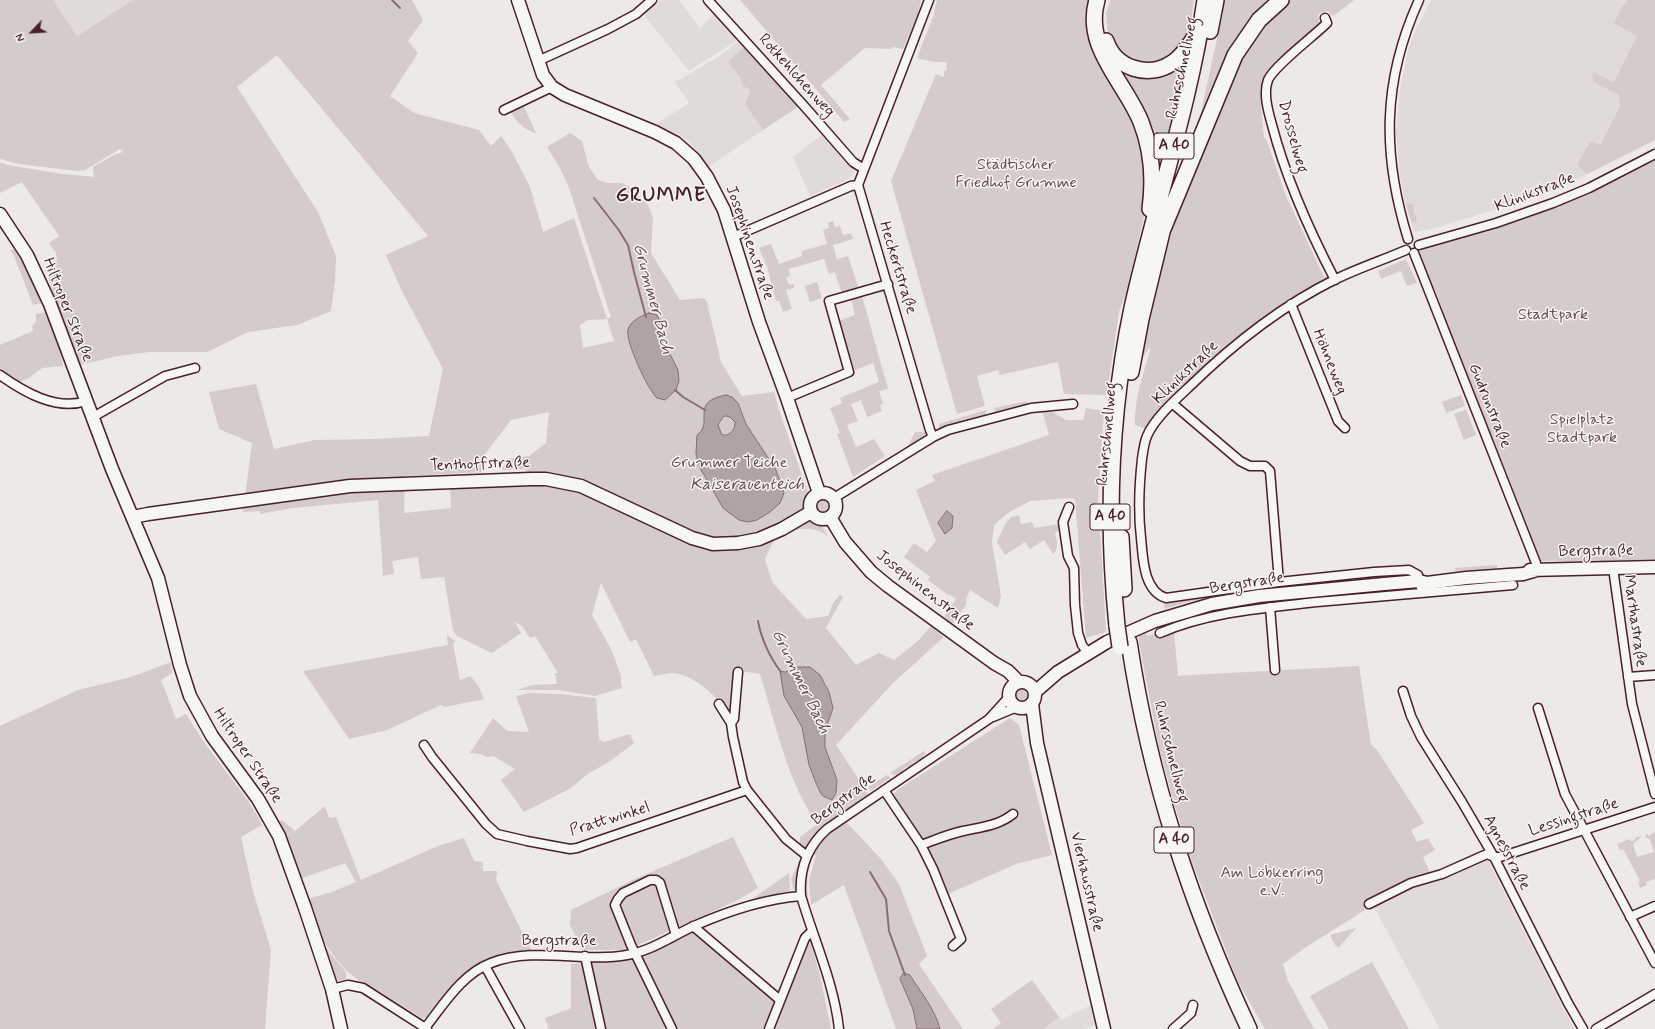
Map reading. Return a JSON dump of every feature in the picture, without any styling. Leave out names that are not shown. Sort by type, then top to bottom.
[{"type":"highway","points":[[1097,0],[1094,12],[1096,39],[1108,65],[1136,110],[1146,135],[1151,159],[1152,186],[1142,269]]},
{"type":"highway","points":[[1106,0],[1102,23],[1107,44],[1111,52],[1124,64],[1141,70],[1156,70],[1173,62],[1192,42],[1200,29],[1202,22]]},
{"type":"highway","name":"Ruhrschnellweg","points":[[1122,402],[1125,345],[1142,269],[1184,110],[1205,0]]},
{"type":"highway","name":"Ruhrschnellweg","points":[[1216,0],[1197,96],[1163,229],[1122,402],[1112,455],[1110,512],[1112,561],[1125,645],[1129,702],[1139,752],[1164,842],[1195,929],[1238,1029]]},
{"type":"highway","points":[[1163,229],[1235,55],[1258,20],[1281,0]]},
{"type":"highway","name":"Ruhrschnellweg","points":[[1125,645],[1138,695],[1150,756],[1177,848],[1214,949],[1249,1029]]},
{"type":"street","name":"Josephinenstraße","points":[[518,0],[538,61],[544,75],[552,87],[565,95],[655,132],[676,143],[686,150],[701,168],[713,187],[724,210],[759,322],[787,398],[819,493]]},
{"type":"street","points":[[538,61],[608,29],[636,14],[652,0]]},
{"type":"street","name":"Rotkehlchenweg","points":[[708,0],[805,106],[853,162],[864,169]]},
{"type":"street","points":[[733,237],[851,186],[858,185],[914,43],[929,0]]},
{"type":"street","points":[[1408,239],[1398,207],[1391,169],[1389,142],[1390,111],[1397,64],[1405,36],[1419,0]]},
{"type":"street","name":"Drosselweg","points":[[1325,18],[1327,23],[1271,74],[1266,88],[1271,121],[1290,183],[1304,217],[1335,280]]},
{"type":"street","points":[[504,110],[552,87]]},
{"type":"street","name":"Klinikstraße","points":[[1419,245],[1496,223],[1553,203],[1589,188],[1655,154]]},
{"type":"street","name":"Heckertstraße","points":[[858,185],[933,437]]},
{"type":"street","name":"Hiltroper Straße","points":[[0,214],[27,255],[40,280],[112,469],[158,578],[190,696],[212,736],[252,789],[274,826],[303,901],[332,989],[341,1029]]},
{"type":"street","points":[[1408,239],[1415,239],[1419,245],[1418,250],[1410,251],[1404,245],[1408,239]]},
{"type":"street","name":"Klinikstraße","points":[[1173,598],[1160,597],[1155,593],[1149,583],[1143,550],[1139,505],[1142,463],[1146,437],[1173,404],[1230,349],[1291,304],[1335,280],[1410,251]]},
{"type":"street","name":"Gudrunstraße","points":[[1410,251],[1537,570]]},
{"type":"street","points":[[787,398],[849,372],[829,301],[888,284]]},
{"type":"street","name":"Höhneweg","points":[[1291,304],[1338,421],[1345,428]]},
{"type":"street","points":[[93,417],[165,376],[195,368]]},
{"type":"street","points":[[0,375],[12,383],[48,401],[78,404],[86,401]]},
{"type":"street","points":[[834,498],[933,437],[948,430],[1023,410],[1072,404]]},
{"type":"street","points":[[1173,404],[1240,461],[1250,466],[1265,466],[1270,471],[1279,582]]},
{"type":"street","name":"Tenthoffstraße","points":[[133,517],[350,486],[538,479],[564,482],[581,486],[692,538],[714,544],[738,543],[759,539],[782,529],[811,512]]},
{"type":"street","points":[[819,493],[827,493],[834,498],[836,508],[830,517],[820,519],[811,512],[810,501],[819,493]]},
{"type":"street","points":[[1069,507],[1063,522],[1068,556],[1074,568],[1075,604],[1078,633],[1082,645],[1088,653]]},
{"type":"street","name":"Josephinenstraße","points":[[830,517],[845,542],[871,572],[994,663],[1008,671],[1020,689]]},
{"type":"street","name":"Bergstraße","points":[[1420,587],[1426,576],[1434,575],[1475,572],[1655,566]]},
{"type":"street","name":"Marthastraße","points":[[1613,568],[1628,677],[1641,740],[1655,794]]},
{"type":"street","name":"Bergstraße","points":[[1173,598],[1279,582],[1374,572],[1409,570],[1418,575],[1420,587]]},
{"type":"street","name":"Bergstraße","points":[[426,1028],[463,980],[485,966],[505,959],[519,957],[615,957],[636,954],[693,926],[745,906],[801,896],[800,885],[802,869],[812,846],[822,834],[988,719],[1020,689],[1058,672],[1107,642],[1144,625],[1187,610],[1259,596],[1420,587],[1513,585]]},
{"type":"street","name":"Bergstraße","points":[[1160,633],[1177,626],[1214,616],[1420,587]]},
{"type":"street","name":"Bergstraße","points":[[1270,607],[1275,670]]},
{"type":"street","points":[[731,723],[734,719],[738,672]]},
{"type":"street","points":[[1628,677],[1655,675]]},
{"type":"street","points":[[1020,689],[1035,697],[1023,707],[1012,704],[1020,689]]},
{"type":"street","name":"Agnesstraße","points":[[1403,691],[1411,716],[1421,737],[1459,796],[1494,857],[1558,984],[1583,1029]]},
{"type":"street","points":[[719,704],[731,723],[743,782],[747,790],[786,840],[807,856]]},
{"type":"street","name":"Bergstraße","points":[[988,719],[1023,707]]},
{"type":"street","name":"Vierhausstraße","points":[[1023,707],[1037,743],[1104,1029]]},
{"type":"street","points":[[1538,708],[1566,794],[1583,830],[1655,963]]},
{"type":"street","name":"Prattwinkel","points":[[424,745],[486,824],[497,834],[570,849],[577,848],[747,790]]},
{"type":"street","points":[[884,790],[921,845],[938,882],[961,939],[953,946]]},
{"type":"street","name":"Lessingstraße","points":[[1368,904],[1411,883],[1442,874],[1487,854],[1494,857],[1500,857],[1655,807]]},
{"type":"street","points":[[921,845],[962,831],[996,824],[1004,821],[1013,814]]},
{"type":"street","points":[[672,1029],[636,954],[615,905],[618,899],[623,893],[650,880],[656,880],[660,883],[676,935]]},
{"type":"street","points":[[801,896],[834,1001],[839,1029]]},
{"type":"street","points":[[1630,917],[1655,906]]},
{"type":"street","points":[[693,926],[780,1000]]},
{"type":"street","points":[[769,1029],[805,938],[812,931]]},
{"type":"street","points":[[585,956],[601,1029]]},
{"type":"street","points":[[485,966],[520,1029]]},
{"type":"street","points":[[332,989],[348,985],[363,988],[426,1028]]},
{"type":"street","points":[[1596,1029],[1655,994]]},
{"type":"street","points":[[1173,1029],[1191,1013],[1193,1005]]},
{"type":"shaded area","points":[[53,0],[133,0],[77,36]]},
{"type":"shaded area","points":[[660,0],[679,0],[700,28],[716,13],[739,39],[689,71],[644,15]]},
{"type":"shaded area","points":[[1431,0],[1655,0],[1626,154],[1570,183],[1540,196],[1431,229],[1414,232],[1405,202],[1400,174],[1396,132],[1400,89],[1407,55],[1413,35]]},
{"type":"shaded area","points":[[740,40],[799,106],[708,167],[688,141],[680,135],[656,124],[689,103],[675,82],[720,56]]},
{"type":"shaded area","points":[[823,134],[853,166],[854,173],[849,179],[810,196],[793,157]]},
{"type":"shaded area","points":[[1487,859],[1574,1029],[1440,1029],[1373,905],[1409,886],[1448,876],[1449,878]]},
{"type":"shaded area","points":[[1091,1005],[1096,1025],[1084,1029],[1044,1029],[1059,1017],[1061,1020]]},
{"type":"green space","name":"Grummer Teiche","points":[[0,0],[53,0],[77,36],[133,0],[412,0],[423,20],[408,41],[418,53],[390,96],[414,113],[479,130],[491,146],[501,136],[512,152],[530,187],[543,232],[574,218],[607,319],[611,317],[569,188],[561,170],[547,147],[570,133],[582,141],[589,167],[598,180],[608,183],[622,183],[631,188],[648,205],[653,217],[651,253],[680,300],[704,298],[707,302],[721,362],[742,396],[774,392],[816,515],[828,537],[817,530],[804,529],[790,531],[778,537],[772,544],[765,559],[772,582],[806,619],[828,616],[833,603],[840,595],[843,597],[826,628],[856,665],[879,653],[894,660],[918,641],[931,626],[944,637],[893,683],[836,745],[869,795],[848,810],[847,823],[881,859],[899,884],[927,956],[919,964],[963,1029],[896,1029],[844,885],[811,905],[809,881],[816,855],[814,854],[809,867],[807,880],[807,893],[810,907],[808,908],[805,894],[805,880],[812,853],[800,847],[800,837],[817,824],[790,771],[760,674],[735,670],[732,717],[715,697],[694,680],[676,673],[654,676],[636,639],[630,642],[601,583],[592,615],[612,651],[621,676],[622,688],[595,696],[558,690],[517,690],[532,685],[557,684],[555,673],[558,673],[535,636],[530,638],[522,626],[515,622],[521,633],[492,653],[457,636],[453,631],[444,577],[421,579],[418,557],[392,561],[394,574],[383,576],[378,500],[293,508],[260,514],[260,511],[243,512],[252,443],[219,429],[209,392],[256,384],[274,449],[315,440],[429,436],[443,369],[401,289],[386,255],[428,236],[277,55],[237,87],[318,212],[336,256],[335,281],[331,311],[297,325],[248,332],[207,352],[149,352],[118,356],[79,365],[48,277],[52,275],[55,268],[53,262],[57,260],[56,253],[49,243],[59,236],[22,182],[0,193],[0,162],[8,165],[62,174],[94,177],[93,167],[114,155],[123,152],[120,149],[85,170],[77,171],[19,164],[0,159]],"holes":[[[607,319],[614,341],[583,348],[580,325],[588,320]],[[549,412],[546,443],[529,456],[507,459],[502,470],[526,469],[527,483],[450,485],[451,508],[404,513],[405,476],[482,472],[485,454],[511,420]]]},
{"type":"green space","points":[[740,0],[921,0],[918,14],[903,49],[892,47],[891,49],[865,48],[821,85],[850,119],[844,122]]},
{"type":"green space","name":"Städtischer Friedhof Grumme","points":[[937,0],[1093,0],[1121,92],[1145,148],[1146,208],[1127,290],[1119,312],[1108,395],[1064,394],[1058,362],[1000,375],[998,370],[977,376],[985,406],[957,414],[891,181],[936,74],[944,77],[944,71],[947,70],[946,62],[934,62],[917,58],[933,17]]},
{"type":"green space","points":[[1110,0],[1194,0],[1190,30],[1184,44],[1157,66],[1125,60],[1108,36],[1106,14]]},
{"type":"green space","points":[[1223,0],[1273,0],[1197,130],[1223,14],[1221,14]]},
{"type":"green space","points":[[1286,0],[1354,0],[1335,15],[1332,16],[1328,11],[1320,13],[1318,15],[1320,25],[1266,76],[1263,82],[1264,103],[1261,106],[1264,137],[1267,141],[1286,196],[1324,277],[1329,275],[1329,278],[1271,313],[1234,340],[1167,404],[1147,429],[1135,425],[1137,396],[1150,347],[1141,360],[1157,288],[1184,186],[1244,47]]},
{"type":"green space","points":[[1628,0],[1655,0],[1655,140],[1587,174],[1577,165],[1590,142],[1601,144],[1620,107],[1619,95],[1594,82],[1592,78],[1593,72],[1614,82],[1637,36],[1614,23],[1621,9]]},
{"type":"green space","points":[[745,46],[799,106],[763,130],[745,104],[751,90],[743,86],[740,77],[728,62]]},
{"type":"green space","points":[[1189,51],[1155,186],[1155,172],[1110,57],[1132,71]]},
{"type":"green space","points":[[523,105],[536,133],[521,125],[510,111]]},
{"type":"green space","name":"Stadtpark","points":[[1655,159],[1655,559],[1610,561],[1541,561],[1491,433],[1489,433],[1442,312],[1443,311],[1435,290],[1433,290],[1419,253],[1422,249],[1531,215],[1568,201]]},
{"type":"green space","points":[[1413,203],[1414,215],[1417,215],[1416,224],[1412,222],[1406,205]]},
{"type":"green space","points":[[833,221],[835,227],[840,226],[843,235],[851,233],[853,239],[833,245],[837,259],[848,256],[859,289],[842,294],[835,272],[829,274],[824,259],[789,269],[790,276],[786,278],[789,285],[794,284],[794,288],[786,290],[792,309],[783,312],[779,301],[776,301],[767,267],[759,248],[771,244],[779,264],[802,256],[802,251],[827,244],[823,230],[829,228],[828,223]]},
{"type":"green space","points":[[15,249],[27,270],[42,303],[33,305],[14,256],[10,250]]},
{"type":"green space","points":[[1406,259],[1417,283],[1407,286],[1401,271],[1381,279],[1378,271]]},
{"type":"green space","points":[[817,282],[822,298],[810,302],[805,286]]},
{"type":"green space","points":[[862,296],[888,389],[879,391],[883,404],[880,405],[882,411],[867,417],[861,400],[851,404],[858,421],[847,425],[856,447],[874,439],[885,456],[853,477],[837,434],[840,433],[830,408],[842,403],[840,398],[879,382],[873,363],[855,370],[839,321],[855,315],[851,299]]},
{"type":"green space","points":[[46,312],[60,352],[63,366],[42,368],[29,378],[15,384],[0,373],[0,345],[33,331],[32,326],[36,322],[36,314]]},
{"type":"green space","points":[[1461,395],[1465,406],[1446,413],[1442,402]]},
{"type":"green space","points":[[1027,401],[1026,405],[996,412],[994,408]]},
{"type":"green space","points":[[1086,408],[1104,411],[1098,497],[1106,632],[1086,638],[1075,499],[1070,498],[1030,501],[1008,513],[994,525],[992,542],[1001,596],[998,608],[970,590],[966,599],[966,605],[952,624],[944,617],[956,599],[928,580],[930,577],[904,557],[914,543],[927,552],[936,541],[916,490],[935,481],[932,475],[1049,435],[1042,410],[1049,410],[1066,420],[1083,420]]},
{"type":"green space","points":[[1466,409],[1476,435],[1464,440],[1454,414]]},
{"type":"green space","points":[[986,410],[986,415],[939,429],[939,424]]},
{"type":"green space","points":[[915,432],[926,432],[921,440],[907,448]]},
{"type":"green space","points":[[823,498],[830,503],[831,506],[826,513],[823,514],[816,509],[815,506],[820,499]]},
{"type":"green space","points":[[1019,515],[1021,524],[1032,522],[1034,528],[1059,524],[1060,531],[1055,532],[1057,547],[1053,554],[1044,540],[1030,549],[1025,542],[1005,555],[997,542],[1005,524],[1011,517]]},
{"type":"green space","points":[[1497,565],[1497,568],[1455,571],[1455,568]]},
{"type":"green space","points":[[1411,574],[1408,576],[1363,580],[1363,576]]},
{"type":"green space","points":[[1219,594],[1164,609],[1164,601]]},
{"type":"green space","name":"Am Löbkerring e.V.","points":[[1174,632],[1178,675],[1173,676],[1359,666],[1371,745],[1377,750],[1424,823],[1411,830],[1417,842],[1428,838],[1435,850],[1423,857],[1430,873],[1402,882],[1373,905],[1306,947],[1283,964],[1288,981],[1314,1029],[1265,1029],[1237,980],[1191,859],[1159,747],[1138,637],[1146,633],[1147,636]]},
{"type":"green space","points":[[447,635],[455,641],[453,644],[460,680],[470,676],[478,685],[484,699],[445,707],[441,705],[387,730],[349,739],[303,671],[448,645]]},
{"type":"green space","points":[[171,662],[172,673],[161,680],[176,719],[186,714],[209,750],[247,800],[262,825],[241,837],[253,891],[271,950],[265,1029],[0,1029],[0,726],[78,690],[131,677]]},
{"type":"green space","points":[[1022,687],[1028,689],[1030,695],[1028,701],[1022,703],[1016,701],[1014,695],[1016,689]]},
{"type":"green space","points":[[530,693],[596,698],[599,739],[604,742],[630,734],[634,743],[609,762],[589,773],[571,788],[524,812],[501,780],[515,769],[493,756],[487,757],[481,754],[470,753],[493,718],[507,731],[529,732],[516,696]]},
{"type":"green space","points":[[1010,718],[1019,725],[1052,855],[1016,864],[948,894],[927,849],[894,794],[897,790]]},
{"type":"green space","points":[[924,751],[926,754],[923,756],[923,759],[913,762],[913,765],[904,768],[901,774],[894,775],[890,773]]},
{"type":"green space","points":[[887,775],[892,779],[889,779],[871,791],[868,787]]},
{"type":"green space","points":[[325,806],[329,818],[336,817],[361,880],[438,846],[464,838],[474,861],[483,862],[483,871],[497,871],[496,880],[532,952],[505,955],[489,960],[468,972],[443,997],[429,1017],[422,1018],[376,989],[358,980],[337,960],[322,939],[307,899],[332,892],[356,882],[345,863],[300,879],[278,822],[282,820],[295,831]]},
{"type":"green space","points":[[1655,832],[1655,879],[1646,882],[1647,885],[1640,888],[1638,882],[1640,881],[1638,877],[1623,849],[1620,850],[1617,844],[1630,839],[1631,841],[1635,840],[1635,838],[1641,836],[1633,844],[1637,857],[1654,852],[1650,839],[1646,838],[1645,835],[1648,834],[1648,836]]},
{"type":"green space","points":[[733,837],[758,888],[736,901],[627,950],[582,950],[570,925],[571,910],[637,878]]},
{"type":"green space","points":[[800,860],[796,887],[794,891],[791,879]]},
{"type":"green space","points":[[789,873],[789,891],[752,899]]},
{"type":"green space","points":[[1356,928],[1338,948],[1335,945],[1330,935]]},
{"type":"green space","points":[[693,931],[775,1001],[763,1029],[549,1029],[545,1018],[571,1008],[571,964],[629,960]]},
{"type":"green space","points":[[810,940],[820,976],[831,1029],[773,1029]]},
{"type":"green space","points":[[323,944],[346,972],[346,982],[339,981],[334,976]]},
{"type":"green space","points":[[1372,962],[1409,1029],[1329,1029],[1310,996]]},
{"type":"green space","points":[[1032,980],[1059,1017],[1044,1029],[993,1029],[1001,1023],[991,1009]]},
{"type":"water","points":[[649,313],[657,315],[660,321],[665,344],[678,370],[679,381],[676,390],[665,400],[657,398],[648,386],[633,354],[628,336],[629,327],[633,321]]},
{"type":"water","name":"Kaiserauenteich","points":[[726,395],[732,397],[738,403],[746,424],[776,470],[784,493],[780,503],[770,512],[757,520],[748,522],[739,520],[723,508],[700,468],[696,454],[697,435],[702,430],[704,425],[705,408],[708,403],[715,398]],"holes":[[[723,417],[730,417],[735,422],[734,428],[728,435],[722,435],[718,425]]]},
{"type":"water","points":[[947,511],[953,516],[952,528],[945,534],[938,523]]},
{"type":"water","points":[[796,667],[810,667],[820,675],[829,692],[833,708],[825,731],[825,747],[837,780],[836,793],[832,800],[823,796],[820,792],[809,765],[802,727],[784,696],[780,671],[785,672]]},
{"type":"water","points":[[904,973],[910,975],[927,1001],[935,1015],[940,1029],[917,1029],[913,1009],[900,979]]},
{"type":"waterway","name":"Grummer Bach","points":[[392,0],[400,8]]},
{"type":"waterway","name":"Grummer Bach","points":[[594,198],[618,229],[628,245],[646,317]]},
{"type":"waterway","name":"Grummer Bach","points":[[675,390],[683,397],[705,410]]},
{"type":"waterway","name":"Grummer Bach","points":[[758,621],[766,648],[781,672]]},
{"type":"waterway","name":"Grummer Bach","points":[[870,872],[886,899],[889,931],[905,975]]},
{"type":"district","name":"GRUMME","points":[[661,197]]},
{"type":"park label","name":"Spielplatz Stadtpark","points":[[1582,430]]}]
